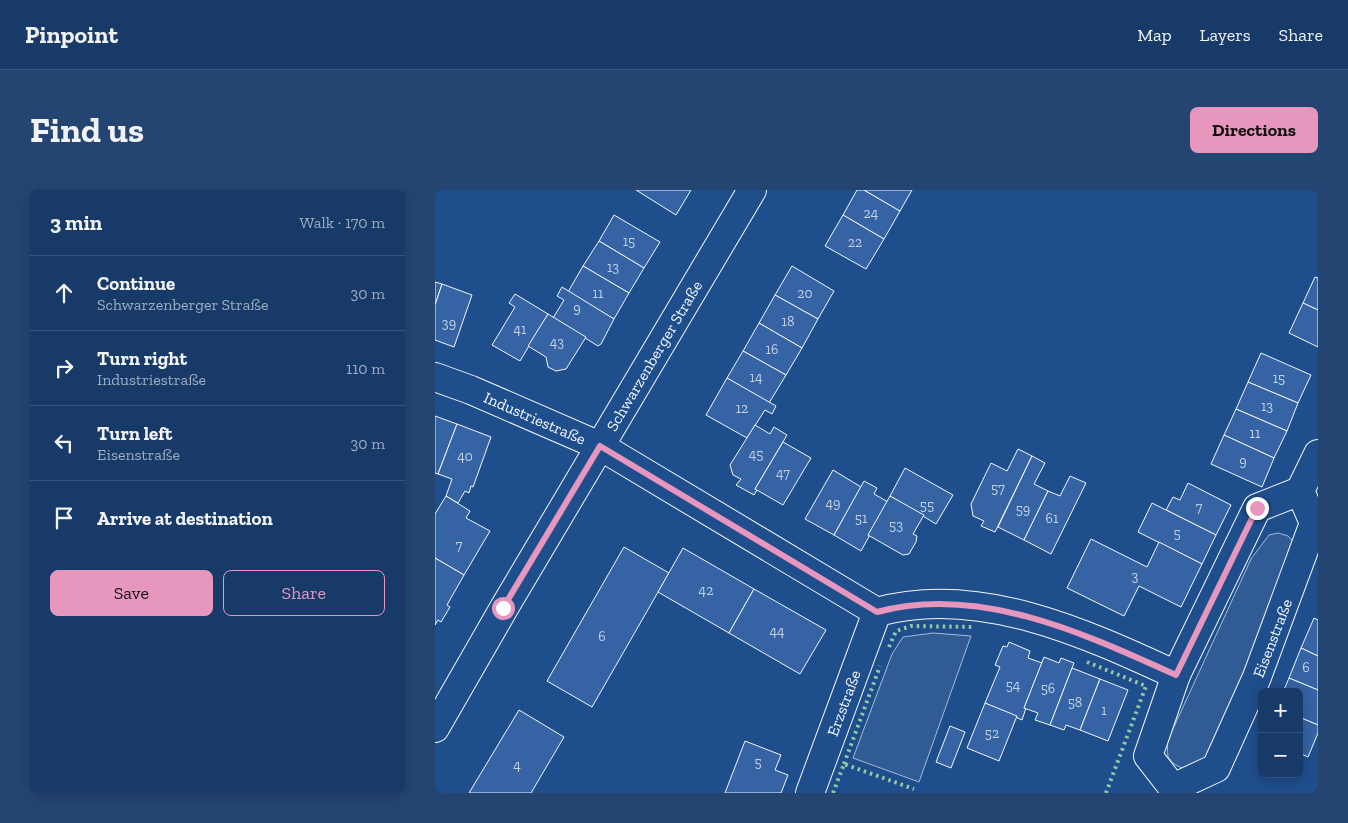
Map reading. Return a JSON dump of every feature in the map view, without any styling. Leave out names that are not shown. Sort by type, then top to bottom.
[{"type":"street","name":"Schwarzenberger Straße","points":[[435,728],[752,190]]},
{"type":"street","name":"Industriestraße","points":[[435,377],[471,390],[600,446],[877,612]]},
{"type":"street","points":[[1300,491],[1318,454]]},
{"type":"street","name":"Eisenstraße","points":[[1300,491],[1314,523],[1257,677],[1217,768],[1173,788],[1148,756],[1176,675],[1257,508],[1300,491]]},
{"type":"street","points":[[877,612],[901,606],[975,604],[1061,627],[1176,675]]},
{"type":"street","name":"Erzstraße","points":[[810,793],[877,612]]},
{"type":"shaded area","points":[[1278,533],[1288,536],[1296,544],[1298,553],[1210,752],[1200,763],[1182,768],[1174,764],[1168,757],[1167,742],[1251,559],[1269,535]]},
{"type":"shaded area","points":[[933,633],[971,636],[919,782],[853,758],[892,654],[903,637]]},
{"type":"building","points":[[636,190],[691,190],[676,215]]},
{"type":"building","points":[[857,190],[864,190],[900,211],[884,239],[843,215]]},
{"type":"building","points":[[864,190],[912,190],[900,211]]},
{"type":"building","points":[[614,215],[660,242],[644,268],[599,241]]},
{"type":"building","points":[[843,215],[884,239],[866,269],[825,246]]},
{"type":"building","points":[[599,241],[644,268],[629,293],[583,266]]},
{"type":"building","points":[[583,266],[629,293],[614,319],[568,292]]},
{"type":"building","points":[[792,266],[834,291],[818,319],[775,295]]},
{"type":"building","points":[[1315,277],[1318,278],[1318,310],[1303,303]]},
{"type":"building","points":[[435,282],[442,284],[435,305]]},
{"type":"building","points":[[442,284],[472,295],[454,347],[435,340],[435,305]]},
{"type":"building","points":[[562,287],[614,319],[601,344],[598,346],[553,318],[564,300],[557,296]]},
{"type":"building","points":[[515,294],[548,314],[520,361],[492,345],[515,307],[509,303]]},
{"type":"building","points":[[775,295],[818,319],[802,348],[759,323]]},
{"type":"building","points":[[1303,303],[1318,310],[1318,347],[1289,333]]},
{"type":"building","points":[[548,314],[586,337],[566,369],[556,371],[548,367],[546,357],[528,346]]},
{"type":"building","points":[[759,323],[802,348],[786,375],[743,351]]},
{"type":"building","points":[[743,351],[786,375],[769,403],[727,378]]},
{"type":"building","points":[[1261,353],[1311,375],[1298,403],[1248,382]]},
{"type":"building","points":[[727,378],[776,406],[772,414],[765,410],[747,438],[706,415]]},
{"type":"building","points":[[1248,382],[1298,403],[1287,431],[1236,409]]},
{"type":"building","points":[[1236,409],[1287,431],[1274,458],[1224,435]]},
{"type":"building","points":[[435,416],[457,424],[438,474],[435,473]]},
{"type":"building","points":[[457,424],[491,437],[473,487],[471,486],[469,493],[465,491],[458,503],[446,496],[452,479],[438,474]]},
{"type":"building","points":[[755,425],[770,434],[774,427],[787,435],[755,489],[757,490],[754,495],[736,485],[741,479],[733,475],[730,465]]},
{"type":"building","points":[[1224,435],[1274,458],[1262,487],[1211,464]]},
{"type":"building","points":[[783,442],[811,458],[783,505],[755,489]]},
{"type":"building","points":[[1018,449],[1032,456],[995,532],[981,526],[984,521],[973,516],[971,504],[991,463],[1007,471]]},
{"type":"building","points":[[1032,456],[1045,463],[1034,484],[1048,491],[1024,540],[998,527]]},
{"type":"building","points":[[905,468],[953,495],[936,524],[890,496]]},
{"type":"building","points":[[833,470],[861,487],[834,535],[805,519]]},
{"type":"building","points":[[1070,476],[1086,483],[1051,554],[1024,540],[1048,491],[1060,496]]},
{"type":"building","points":[[864,481],[877,488],[874,494],[888,502],[861,551],[834,535]]},
{"type":"building","points":[[1188,483],[1231,505],[1216,535],[1166,510],[1173,497],[1180,500]]},
{"type":"building","points":[[446,496],[470,511],[466,518],[490,531],[464,575],[435,558],[435,514]]},
{"type":"building","points":[[890,496],[924,515],[913,534],[917,536],[916,542],[909,554],[903,555],[868,535]]},
{"type":"building","points":[[1152,503],[1216,535],[1202,564],[1138,532]]},
{"type":"building","points":[[1091,539],[1147,567],[1159,542],[1202,564],[1181,607],[1139,586],[1124,616],[1067,588]]},
{"type":"building","points":[[624,547],[669,573],[592,707],[547,681]]},
{"type":"building","points":[[683,548],[754,589],[729,633],[658,592]]},
{"type":"building","points":[[435,558],[464,575],[447,605],[450,607],[441,622],[438,620],[435,625]]},
{"type":"building","points":[[754,589],[826,630],[800,674],[729,633]]},
{"type":"building","points":[[1314,618],[1318,620],[1318,656],[1301,648]]},
{"type":"building","points":[[1009,642],[1030,651],[1028,658],[1042,663],[1024,708],[1026,708],[1022,720],[985,703],[1000,667],[995,665],[1003,646],[1007,647]]},
{"type":"building","points":[[1301,648],[1318,656],[1318,690],[1289,678]]},
{"type":"building","points":[[1044,657],[1059,663],[1061,658],[1074,663],[1050,725],[1035,720],[1038,713],[1024,708]]},
{"type":"building","points":[[1072,668],[1100,679],[1080,730],[1066,725],[1064,730],[1050,725]]},
{"type":"building","points":[[1289,678],[1318,690],[1318,725],[1303,719],[1303,688],[1285,688]]},
{"type":"building","points":[[1100,679],[1128,690],[1108,741],[1080,730]]},
{"type":"building","points":[[985,703],[1017,716],[999,761],[967,748]]},
{"type":"building","points":[[519,710],[564,737],[531,793],[469,793]]},
{"type":"building","points":[[1303,719],[1318,725],[1318,733],[1308,757],[1303,755]]},
{"type":"building","points":[[950,726],[965,732],[951,768],[936,762]]},
{"type":"building","points":[[745,741],[781,755],[775,770],[788,775],[781,793],[725,793]]},
{"type":"hedge","points":[[889,647],[896,631],[911,626],[974,627]]},
{"type":"hedge","points":[[1087,662],[1146,686],[1106,793]]},
{"type":"hedge","points":[[844,764],[880,666]]},
{"type":"hedge","points":[[833,793],[844,764],[914,789]]},
{"type":"route","points":[[503,608],[600,446],[877,612],[901,606],[975,604],[1061,627],[1176,675],[1257,508]]}]
